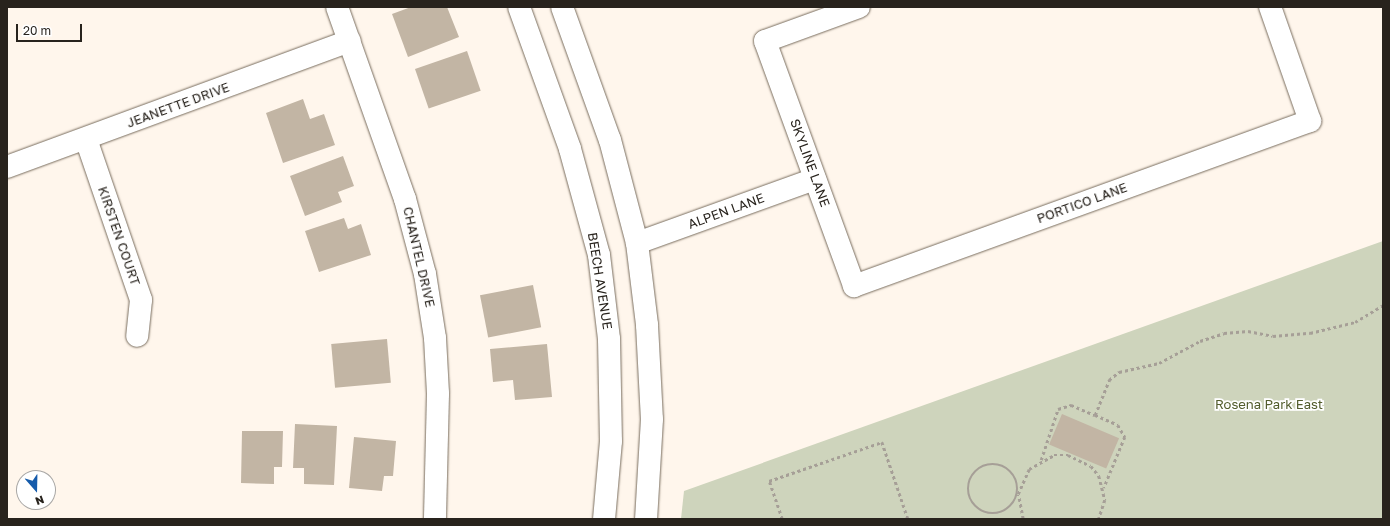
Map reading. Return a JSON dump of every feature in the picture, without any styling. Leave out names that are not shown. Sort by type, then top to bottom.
[{"type":"street","name":"CHANTEL DRIVE","points":[[337,7],[405,199],[432,309],[439,431],[435,519]]},
{"type":"street","name":"BEECH AVENUE","points":[[519,7],[570,149],[599,255],[609,339],[611,441],[604,519]]},
{"type":"street","points":[[562,7],[610,140],[637,243],[647,325],[652,419],[646,519]]},
{"type":"street","name":"SKYLINE LANE","points":[[854,286],[765,41],[859,7]]},
{"type":"street","name":"PORTICO LANE","points":[[854,286],[1310,121],[1270,7]]},
{"type":"street","name":"JEANETTE DRIVE","points":[[7,167],[350,41]]},
{"type":"street","name":"KIRSTEN COURT","points":[[86,138],[141,300],[137,336]]},
{"type":"street","name":"ALPEN LANE","points":[[637,243],[816,179]]},
{"type":"path","points":[[1095,415],[1109,380],[1119,372],[1159,362],[1200,341],[1248,331],[1273,336],[1310,333],[1355,322],[1383,305]]},
{"type":"path","points":[[1024,519],[1018,494],[1016,478],[997,464],[974,473],[968,488],[973,504],[990,514],[1010,509],[1018,494],[1022,480],[1041,460],[1058,409],[1071,406],[1118,425],[1125,436],[1104,488],[1099,519]]},
{"type":"path","points":[[782,519],[768,481],[882,442],[908,519]]},
{"type":"path","points":[[1041,460],[1068,454],[1091,466],[1104,488]]},
{"type":"green space","name":"Rosena Park East","points":[[1383,241],[1383,519],[681,519],[684,491]]},
{"type":"building","points":[[411,7],[447,7],[459,37],[408,57],[392,14]]},
{"type":"building","points":[[467,51],[481,91],[429,109],[415,69]]},
{"type":"building","points":[[303,99],[310,119],[324,114],[335,145],[283,163],[266,113]]},
{"type":"building","points":[[343,156],[354,186],[338,192],[342,202],[305,216],[290,176]]},
{"type":"building","points":[[344,218],[348,229],[361,224],[371,255],[319,272],[305,231]]},
{"type":"building","points":[[533,285],[541,327],[488,338],[480,295]]},
{"type":"building","points":[[387,339],[391,383],[335,388],[331,344]]},
{"type":"building","points":[[547,344],[552,397],[515,400],[513,380],[493,382],[490,349]]},
{"type":"building","points":[[1062,414],[1119,438],[1106,469],[1049,444]]},
{"type":"building","points":[[295,424],[337,426],[334,485],[304,484],[304,468],[293,468]]},
{"type":"building","points":[[242,431],[283,431],[282,467],[274,467],[274,484],[241,483]]},
{"type":"building","points":[[354,437],[396,441],[393,476],[384,476],[382,491],[349,488]]}]
